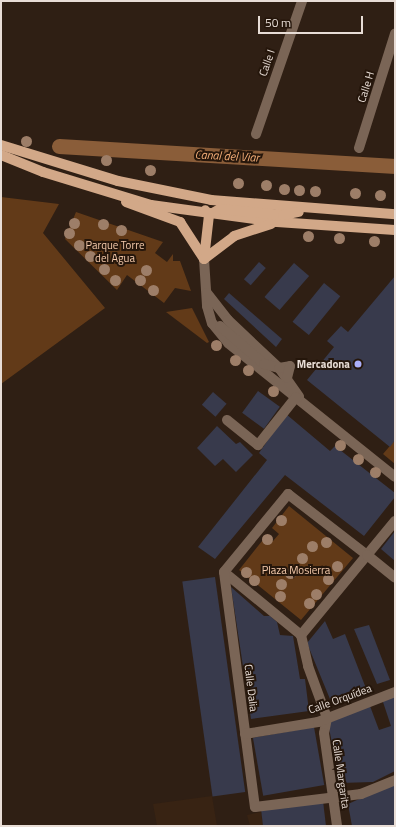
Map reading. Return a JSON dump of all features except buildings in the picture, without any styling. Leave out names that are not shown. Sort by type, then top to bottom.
[{"type":"main road","points":[[1,145],[59,165],[152,189],[211,200],[313,210],[395,214]]},
{"type":"main road","points":[[1,155],[112,195],[209,215],[277,222],[395,230]]},
{"type":"main road","points":[[152,189],[179,203],[199,206],[209,215]]},
{"type":"main road","points":[[112,195],[140,210],[171,217],[180,222],[204,259]]},
{"type":"main road","points":[[209,215],[220,209],[283,215],[313,210]]},
{"type":"main road","points":[[204,259],[209,215]]},
{"type":"main road","points":[[204,259],[234,236],[277,222]]},
{"type":"street","name":"Calle I","points":[[256,134],[302,1]]},
{"type":"street","name":"Calle H","points":[[359,148],[395,34]]},
{"type":"street","points":[[204,259],[207,306],[212,323],[228,343],[395,477]]},
{"type":"street","points":[[207,292],[228,320],[276,359],[279,368],[287,378],[299,400]]},
{"type":"street","points":[[207,306],[216,322],[264,364],[279,368],[290,366],[287,378]]},
{"type":"street","points":[[277,383],[279,368]]},
{"type":"street","points":[[226,420],[258,445],[299,400]]},
{"type":"street","points":[[328,718],[308,666],[301,635],[224,572],[288,494],[395,578]]},
{"type":"street","points":[[301,635],[395,521]]},
{"type":"street","name":"Calle Dalia","points":[[224,572],[255,807],[333,797]]},
{"type":"street","name":"Calle Orquídea","points":[[245,734],[328,718],[395,692]]},
{"type":"street","name":"Calle Margarita","points":[[328,718],[324,733],[337,826]]},
{"type":"street","points":[[333,797],[361,794],[395,780]]},
{"type":"shaded area","points":[[212,796],[217,826],[157,826],[153,804]]},
{"type":"shaded area","points":[[261,812],[263,826],[250,826],[247,815]]},
{"type":"green space","points":[[1,197],[59,204],[43,233],[105,308],[1,384]]},
{"type":"green space","name":"Parque Torre del Agua","points":[[76,212],[163,242],[155,253],[167,262],[173,254],[173,261],[180,261],[191,291],[175,288],[164,303],[127,275],[117,290],[65,239]]},
{"type":"green space","points":[[192,308],[209,342],[207,343],[166,312]]},
{"type":"green space","points":[[395,440],[395,464],[383,454]]},
{"type":"green space","name":"Plaza Mosierra","points":[[289,506],[353,558],[301,620],[239,570],[266,536],[273,541],[279,534],[272,528]]},
{"type":"waterway","name":"Canal del Viar","points":[[59,146],[395,166]]},
{"type":"place","name":"Mercadona","points":[[358,364]]}]
